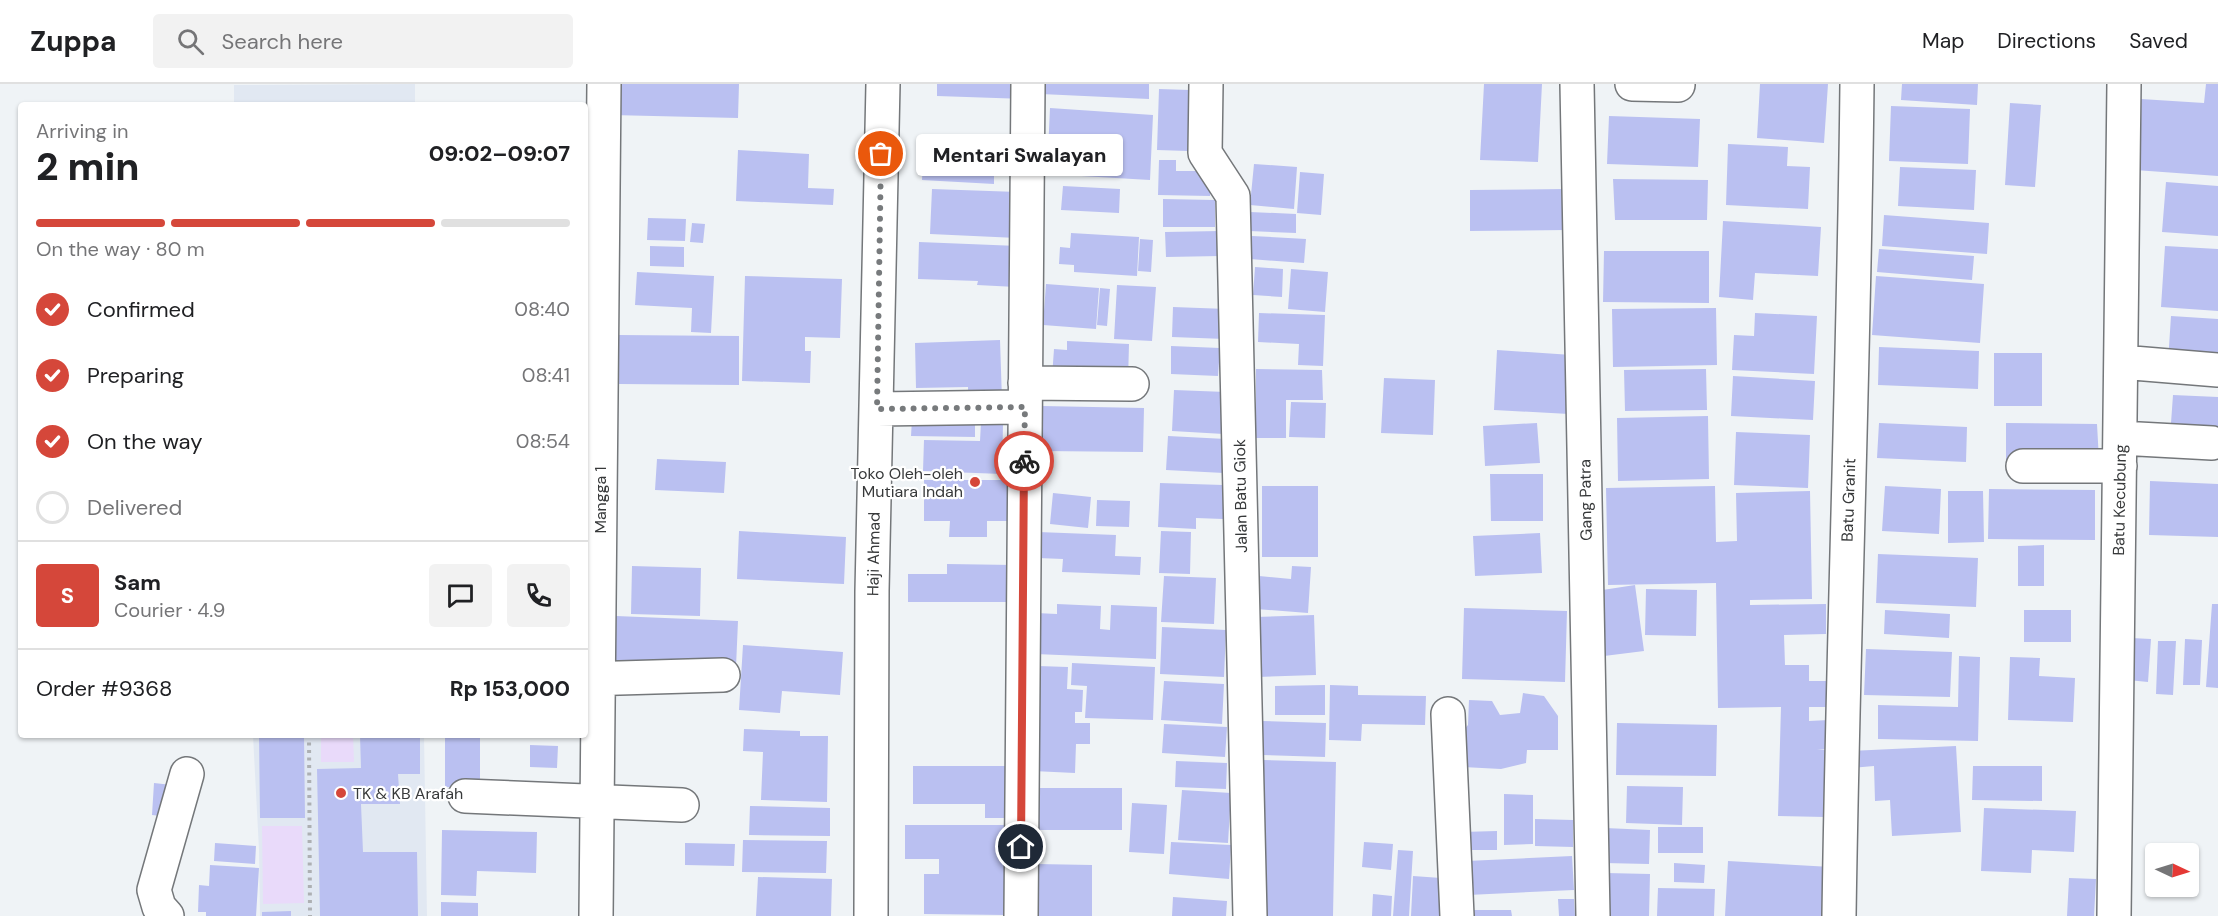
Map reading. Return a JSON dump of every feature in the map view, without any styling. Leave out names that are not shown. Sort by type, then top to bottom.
[{"type":"street","name":"Mangga 1","points":[[596,916],[597,801],[592,679],[604,84]]},
{"type":"street","name":"Haji Ahmad","points":[[871,916],[872,591],[883,84]]},
{"type":"street","points":[[1021,916],[1028,84]]},
{"type":"street","name":"Jalan Batu Giok","points":[[1206,84],[1205,153],[1233,196],[1250,916]]},
{"type":"street","name":"Gang Patra","points":[[1577,84],[1593,916]]},
{"type":"street","points":[[1632,84],[1678,86]]},
{"type":"street","name":"Batu Granit","points":[[1839,916],[1844,607],[1855,271],[1857,84]]},
{"type":"street","name":"Batu Kecubung","points":[[2114,916],[2124,84]]},
{"type":"street","points":[[2121,362],[2218,370]]},
{"type":"street","points":[[877,409],[1132,384]]},
{"type":"street","points":[[2023,466],[2120,452],[2212,443]]},
{"type":"street","points":[[592,679],[723,675]]},
{"type":"street","points":[[1448,714],[1457,916]]},
{"type":"street","points":[[167,916],[159,907],[154,890],[187,774]]},
{"type":"street","points":[[465,796],[682,806]]},
{"type":"path","points":[[309,738],[310,916]]},
{"type":"shaded area","points":[[415,84],[415,102],[234,102],[234,85]]},
{"type":"shaded area","name":"TK & KB Arafah","points":[[253,738],[424,738],[427,916],[260,916]]},
{"type":"shaded area","points":[[321,738],[353,738],[354,762],[321,762]]},
{"type":"shaded area","points":[[262,826],[302,826],[304,903],[263,904]]},
{"type":"building","points":[[611,84],[739,84],[738,118],[611,115]]},
{"type":"building","points":[[937,84],[1024,84],[1023,99],[937,96]]},
{"type":"building","points":[[1042,84],[1149,84],[1149,99],[1041,94]]},
{"type":"building","points":[[1484,84],[1542,84],[1538,162],[1480,160]]},
{"type":"building","points":[[1760,84],[1828,84],[1824,143],[1757,138]]},
{"type":"building","points":[[1902,84],[1978,84],[1977,105],[1901,100]]},
{"type":"building","points":[[2206,84],[2218,84],[2218,176],[2135,170],[2141,99],[2204,103]]},
{"type":"building","points":[[1159,89],[1190,90],[1188,151],[1157,150]]},
{"type":"building","points":[[2010,103],[2041,105],[2035,187],[2005,185]]},
{"type":"building","points":[[1891,106],[1970,109],[1968,164],[1889,161]]},
{"type":"building","points":[[1050,108],[1153,115],[1150,180],[1047,174]]},
{"type":"building","points":[[1609,116],[1700,119],[1698,167],[1607,164]]},
{"type":"building","points":[[924,138],[1015,143],[1013,168],[994,168],[994,184],[922,180]]},
{"type":"building","points":[[1728,144],[1788,147],[1787,166],[1810,167],[1808,209],[1726,205]]},
{"type":"building","points":[[738,150],[809,154],[808,188],[834,189],[833,205],[736,201]]},
{"type":"building","points":[[1159,160],[1176,160],[1176,171],[1212,171],[1210,196],[1158,195]]},
{"type":"building","points":[[1254,164],[1297,167],[1294,209],[1250,205]]},
{"type":"building","points":[[1900,167],[1976,170],[1974,210],[1898,206]]},
{"type":"building","points":[[1300,172],[1324,174],[1321,215],[1297,213]]},
{"type":"building","points":[[1613,179],[1708,180],[1707,220],[1615,220]]},
{"type":"building","points":[[2166,182],[2218,186],[2218,236],[2162,232]]},
{"type":"building","points":[[1063,186],[1120,189],[1119,213],[1061,210]]},
{"type":"building","points":[[932,189],[1019,192],[1017,238],[930,234]]},
{"type":"building","points":[[1566,189],[1566,230],[1470,231],[1470,190]]},
{"type":"building","points":[[1163,199],[1215,200],[1215,227],[1163,227]]},
{"type":"building","points":[[1250,212],[1296,214],[1296,233],[1249,231]]},
{"type":"building","points":[[1884,215],[1989,223],[1987,254],[1882,246]]},
{"type":"building","points":[[648,218],[686,219],[685,241],[647,240]]},
{"type":"building","points":[[1723,221],[1821,227],[1818,276],[1755,273],[1753,300],[1719,297]]},
{"type":"building","points":[[692,223],[705,224],[703,243],[690,242]]},
{"type":"building","points":[[1220,231],[1220,256],[1166,257],[1165,232]]},
{"type":"building","points":[[1071,233],[1139,237],[1137,276],[1074,272],[1074,265],[1059,264],[1060,247],[1070,248]]},
{"type":"building","points":[[1252,236],[1306,239],[1304,263],[1250,259]]},
{"type":"building","points":[[1140,239],[1153,240],[1151,272],[1138,271]]},
{"type":"building","points":[[919,242],[1018,246],[1016,287],[977,285],[978,281],[918,279]]},
{"type":"building","points":[[650,246],[684,247],[684,267],[650,266]]},
{"type":"building","points":[[2165,246],[2218,249],[2218,311],[2161,307]]},
{"type":"building","points":[[1879,249],[1974,256],[1972,280],[1877,272]]},
{"type":"building","points":[[1604,251],[1709,251],[1709,303],[1603,302]]},
{"type":"building","points":[[1255,267],[1283,269],[1282,297],[1253,295]]},
{"type":"building","points":[[1291,269],[1328,272],[1325,312],[1288,309]]},
{"type":"building","points":[[637,272],[714,276],[711,333],[691,332],[692,308],[635,305]]},
{"type":"building","points":[[745,276],[842,279],[840,338],[805,337],[805,351],[811,351],[810,383],[742,381]]},
{"type":"building","points":[[1876,276],[1984,284],[1980,343],[1872,335]]},
{"type":"building","points":[[1046,284],[1099,288],[1096,329],[1043,325]]},
{"type":"building","points":[[1117,285],[1156,287],[1152,341],[1114,339]]},
{"type":"building","points":[[1100,288],[1110,289],[1107,326],[1097,325]]},
{"type":"building","points":[[1173,307],[1227,309],[1225,339],[1172,337]]},
{"type":"building","points":[[1716,308],[1717,365],[1613,367],[1612,309]]},
{"type":"building","points":[[1259,313],[1325,315],[1323,366],[1298,365],[1299,344],[1258,342]]},
{"type":"building","points":[[1755,313],[1817,316],[1814,374],[1732,370],[1734,335],[1754,336]]},
{"type":"building","points":[[2171,316],[2218,319],[2218,366],[2168,362]]},
{"type":"building","points":[[619,335],[739,336],[739,385],[619,384]]},
{"type":"building","points":[[1000,340],[1002,400],[968,401],[968,387],[916,388],[915,343]]},
{"type":"building","points":[[1067,341],[1129,344],[1128,381],[1052,377],[1054,349],[1067,350]]},
{"type":"building","points":[[1171,346],[1220,348],[1218,376],[1171,374]]},
{"type":"building","points":[[1879,347],[1979,351],[1978,389],[1878,385]]},
{"type":"building","points":[[1497,350],[1572,355],[1569,414],[1494,410]]},
{"type":"building","points":[[1994,353],[2042,353],[2042,406],[1994,406]]},
{"type":"building","points":[[1256,369],[1322,370],[1323,400],[1286,400],[1286,438],[1256,438]]},
{"type":"building","points":[[1706,369],[1707,410],[1625,411],[1624,370]]},
{"type":"building","points":[[1733,376],[1815,381],[1813,420],[1731,416]]},
{"type":"building","points":[[1384,378],[1435,380],[1433,435],[1381,433]]},
{"type":"building","points":[[1174,390],[1226,392],[1224,434],[1172,431]]},
{"type":"building","points":[[2173,395],[2218,397],[2218,440],[2170,437]]},
{"type":"building","points":[[1291,402],[1326,403],[1325,438],[1289,437]]},
{"type":"building","points":[[1042,406],[1144,408],[1143,452],[1041,451]]},
{"type":"building","points":[[1708,416],[1709,479],[1618,481],[1617,418]]},
{"type":"building","points":[[912,419],[975,420],[975,437],[911,436]]},
{"type":"building","points":[[981,422],[1003,423],[1002,474],[923,471],[924,440],[980,441]]},
{"type":"building","points":[[1537,423],[1540,463],[1485,466],[1483,426]]},
{"type":"building","points":[[1879,423],[1967,427],[1966,462],[1877,458]]},
{"type":"building","points":[[2006,423],[2097,424],[2099,460],[2006,460]]},
{"type":"building","points":[[1736,432],[1810,435],[1808,488],[1734,485]]},
{"type":"building","points":[[1168,436],[1226,439],[1224,473],[1166,470]]},
{"type":"building","points":[[657,459],[726,462],[724,493],[655,490]]},
{"type":"building","points":[[1490,474],[1543,474],[1543,521],[1491,521]]},
{"type":"building","points":[[924,480],[1014,480],[1013,521],[987,521],[987,537],[949,537],[950,521],[924,521]]},
{"type":"building","points":[[2150,481],[2218,484],[2218,537],[2149,535]]},
{"type":"building","points":[[1160,483],[1223,485],[1223,519],[1196,518],[1196,529],[1158,527]]},
{"type":"building","points":[[1262,486],[1318,486],[1318,557],[1262,557]]},
{"type":"building","points":[[1715,486],[1716,542],[1737,541],[1736,493],[1810,491],[1812,599],[1750,600],[1750,605],[1826,604],[1826,634],[1784,635],[1785,665],[1809,665],[1809,681],[1827,681],[1828,707],[1809,707],[1809,721],[1829,720],[1829,749],[1817,749],[1828,750],[1825,817],[1778,816],[1781,707],[1718,708],[1716,583],[1608,585],[1606,488]]},
{"type":"building","points":[[1885,486],[1941,489],[1939,534],[1882,531]]},
{"type":"building","points":[[1989,489],[2095,490],[2095,540],[1988,539]]},
{"type":"building","points":[[1948,491],[1983,491],[1984,542],[1948,543]]},
{"type":"building","points":[[1053,493],[1091,497],[1088,528],[1050,524]]},
{"type":"building","points":[[1097,500],[1130,501],[1129,527],[1096,526]]},
{"type":"building","points":[[739,531],[846,537],[844,584],[737,579]]},
{"type":"building","points":[[1161,531],[1191,532],[1190,574],[1159,573]]},
{"type":"building","points":[[1038,532],[1116,535],[1115,556],[1141,557],[1140,575],[1062,572],[1063,559],[1038,558]]},
{"type":"building","points":[[1540,533],[1542,573],[1475,576],[1473,536]]},
{"type":"building","points":[[2044,545],[2044,586],[2018,586],[2018,546]]},
{"type":"building","points":[[1878,554],[1978,558],[1976,607],[1876,603]]},
{"type":"building","points":[[947,564],[1014,565],[1014,602],[908,602],[908,574],[947,574]]},
{"type":"building","points":[[632,566],[701,568],[700,616],[631,614]]},
{"type":"building","points":[[1292,566],[1311,567],[1308,613],[1256,609],[1259,576],[1291,579]]},
{"type":"building","points":[[1164,576],[1216,578],[1214,624],[1161,622]]},
{"type":"building","points":[[1635,585],[1644,651],[1604,656],[1596,591]]},
{"type":"building","points":[[1646,589],[1697,590],[1696,636],[1645,635]]},
{"type":"building","points":[[1057,604],[1101,606],[1100,629],[1110,630],[1111,605],[1157,607],[1156,659],[1035,654],[1036,613],[1057,614]]},
{"type":"building","points":[[2212,604],[2218,604],[2218,688],[2206,687]]},
{"type":"building","points":[[1464,608],[1567,611],[1565,682],[1462,679]]},
{"type":"building","points":[[1885,610],[1950,614],[1949,638],[1884,634]]},
{"type":"building","points":[[2024,610],[2071,610],[2071,642],[2024,642]]},
{"type":"building","points":[[1314,615],[1316,675],[1257,677],[1255,617]]},
{"type":"building","points":[[616,616],[738,621],[736,667],[614,661]]},
{"type":"building","points":[[1162,627],[1226,630],[1224,677],[1160,674]]},
{"type":"building","points":[[2131,638],[2151,639],[2148,682],[2128,680]]},
{"type":"building","points":[[2185,639],[2202,640],[2200,685],[2183,685]]},
{"type":"building","points":[[2158,641],[2176,641],[2173,695],[2156,694]]},
{"type":"building","points":[[743,645],[843,652],[840,695],[782,691],[780,713],[739,710]]},
{"type":"building","points":[[1866,649],[1952,652],[1950,697],[1864,695]]},
{"type":"building","points":[[1959,656],[1980,657],[1978,741],[1878,739],[1878,705],[1958,707]]},
{"type":"building","points":[[2010,657],[2040,658],[2039,676],[2075,678],[2073,722],[2008,720]]},
{"type":"building","points":[[1072,663],[1155,667],[1153,720],[1085,718],[1087,686],[1071,685]]},
{"type":"building","points":[[1038,666],[1068,667],[1067,689],[1083,690],[1082,712],[1075,712],[1075,723],[1090,723],[1090,744],[1076,744],[1075,773],[1033,771]]},
{"type":"building","points":[[1164,681],[1224,684],[1222,724],[1161,720]]},
{"type":"building","points":[[1325,685],[1325,715],[1275,715],[1275,686]]},
{"type":"building","points":[[1330,685],[1358,686],[1358,695],[1426,696],[1425,725],[1362,724],[1361,741],[1329,740]]},
{"type":"building","points":[[1523,693],[1544,696],[1558,716],[1558,750],[1527,750],[1526,763],[1501,769],[1463,767],[1457,738],[1468,725],[1469,700],[1492,701],[1500,715],[1520,713]]},
{"type":"building","points":[[1262,721],[1326,723],[1325,757],[1261,755]]},
{"type":"building","points":[[1617,723],[1717,725],[1716,776],[1616,775]]},
{"type":"building","points":[[1164,724],[1227,727],[1225,757],[1162,753]]},
{"type":"building","points":[[744,729],[800,731],[800,736],[828,736],[827,802],[761,800],[763,752],[743,751]]},
{"type":"building","points":[[259,738],[304,738],[305,818],[260,818]]},
{"type":"building","points":[[360,738],[420,738],[420,774],[398,774],[400,804],[361,804],[363,852],[417,852],[418,916],[320,916],[317,769],[361,768]]},
{"type":"building","points":[[445,738],[480,738],[480,788],[445,787]]},
{"type":"building","points":[[530,745],[558,746],[557,768],[530,767]]},
{"type":"building","points":[[1956,746],[1961,832],[1892,836],[1890,800],[1875,801],[1874,766],[1851,768],[1850,751]]},
{"type":"building","points":[[1264,760],[1336,762],[1333,916],[1261,916]]},
{"type":"building","points":[[1176,761],[1227,763],[1226,789],[1175,787]]},
{"type":"building","points":[[913,766],[1009,766],[1009,818],[985,818],[985,804],[913,804]]},
{"type":"building","points":[[1973,766],[2042,766],[2042,801],[1972,800]]},
{"type":"building","points":[[154,783],[172,785],[170,817],[152,815]]},
{"type":"building","points":[[1627,786],[1683,787],[1682,825],[1626,823]]},
{"type":"building","points":[[1036,788],[1122,788],[1122,830],[1036,830]]},
{"type":"building","points":[[1182,790],[1231,793],[1228,843],[1178,840]]},
{"type":"building","points":[[1504,794],[1533,795],[1533,844],[1504,845]]},
{"type":"building","points":[[1132,803],[1167,805],[1164,854],[1129,852]]},
{"type":"building","points":[[750,806],[830,808],[830,836],[749,835]]},
{"type":"building","points":[[1984,808],[2076,811],[2074,852],[2032,850],[2031,873],[1981,871]]},
{"type":"building","points":[[1535,819],[1573,820],[1573,847],[1535,846]]},
{"type":"building","points":[[905,825],[1006,825],[1006,915],[924,914],[924,874],[939,874],[939,859],[905,859]]},
{"type":"building","points":[[1658,827],[1703,827],[1703,853],[1658,853]]},
{"type":"building","points":[[1605,828],[1650,830],[1649,864],[1604,863]]},
{"type":"building","points":[[442,830],[537,832],[536,873],[477,871],[476,896],[441,895]]},
{"type":"building","points":[[1497,831],[1497,850],[1463,850],[1462,832]]},
{"type":"building","points":[[743,840],[827,841],[826,873],[742,872]]},
{"type":"building","points":[[1171,842],[1231,845],[1229,879],[1169,874]]},
{"type":"building","points":[[1364,842],[1393,844],[1391,870],[1362,867]]},
{"type":"building","points":[[215,843],[256,846],[255,864],[214,861]]},
{"type":"building","points":[[685,843],[735,844],[734,866],[685,865]]},
{"type":"building","points":[[1398,850],[1413,851],[1409,916],[1393,916]]},
{"type":"building","points":[[1572,856],[1574,890],[1468,895],[1467,861]]},
{"type":"building","points":[[1728,861],[1831,867],[1828,916],[1725,916]]},
{"type":"building","points":[[1674,863],[1705,865],[1704,883],[1674,882]]},
{"type":"building","points":[[1037,864],[1092,865],[1092,916],[1037,916]]},
{"type":"building","points":[[210,865],[259,868],[256,916],[206,916],[206,912],[198,912],[199,885],[209,886]]},
{"type":"building","points":[[1606,873],[1650,874],[1649,916],[1605,916]]},
{"type":"building","points":[[1413,876],[1441,878],[1439,916],[1411,916]]},
{"type":"building","points":[[758,877],[832,879],[831,916],[756,916]]},
{"type":"building","points":[[2069,878],[2096,879],[2094,916],[2067,916]]},
{"type":"building","points":[[1658,888],[1715,889],[1714,916],[1657,916]]},
{"type":"building","points":[[1373,894],[1392,896],[1391,916],[1372,916]]},
{"type":"building","points":[[1173,897],[1227,901],[1226,916],[1172,916]]},
{"type":"building","points":[[1558,899],[1574,899],[1575,916],[1559,916]]},
{"type":"building","points":[[441,902],[478,903],[478,916],[441,916]]},
{"type":"building","points":[[1467,910],[1511,910],[1512,916],[1467,916]]},
{"type":"building","points":[[291,911],[291,916],[262,916],[262,912]]},
{"type":"way so far","points":[[881,154],[877,409],[1025,407],[1024,461]]},
{"type":"place","name":"Mentari Swalayan","points":[[881,154]]},
{"type":"place","name":"Toko Oleh-oleh Mutiara Indah","points":[[975,482]]},
{"type":"place","name":"TK & KB Arafah","points":[[341,793]]},
{"type":"route","points":[[1021,847],[1024,461]]}]
